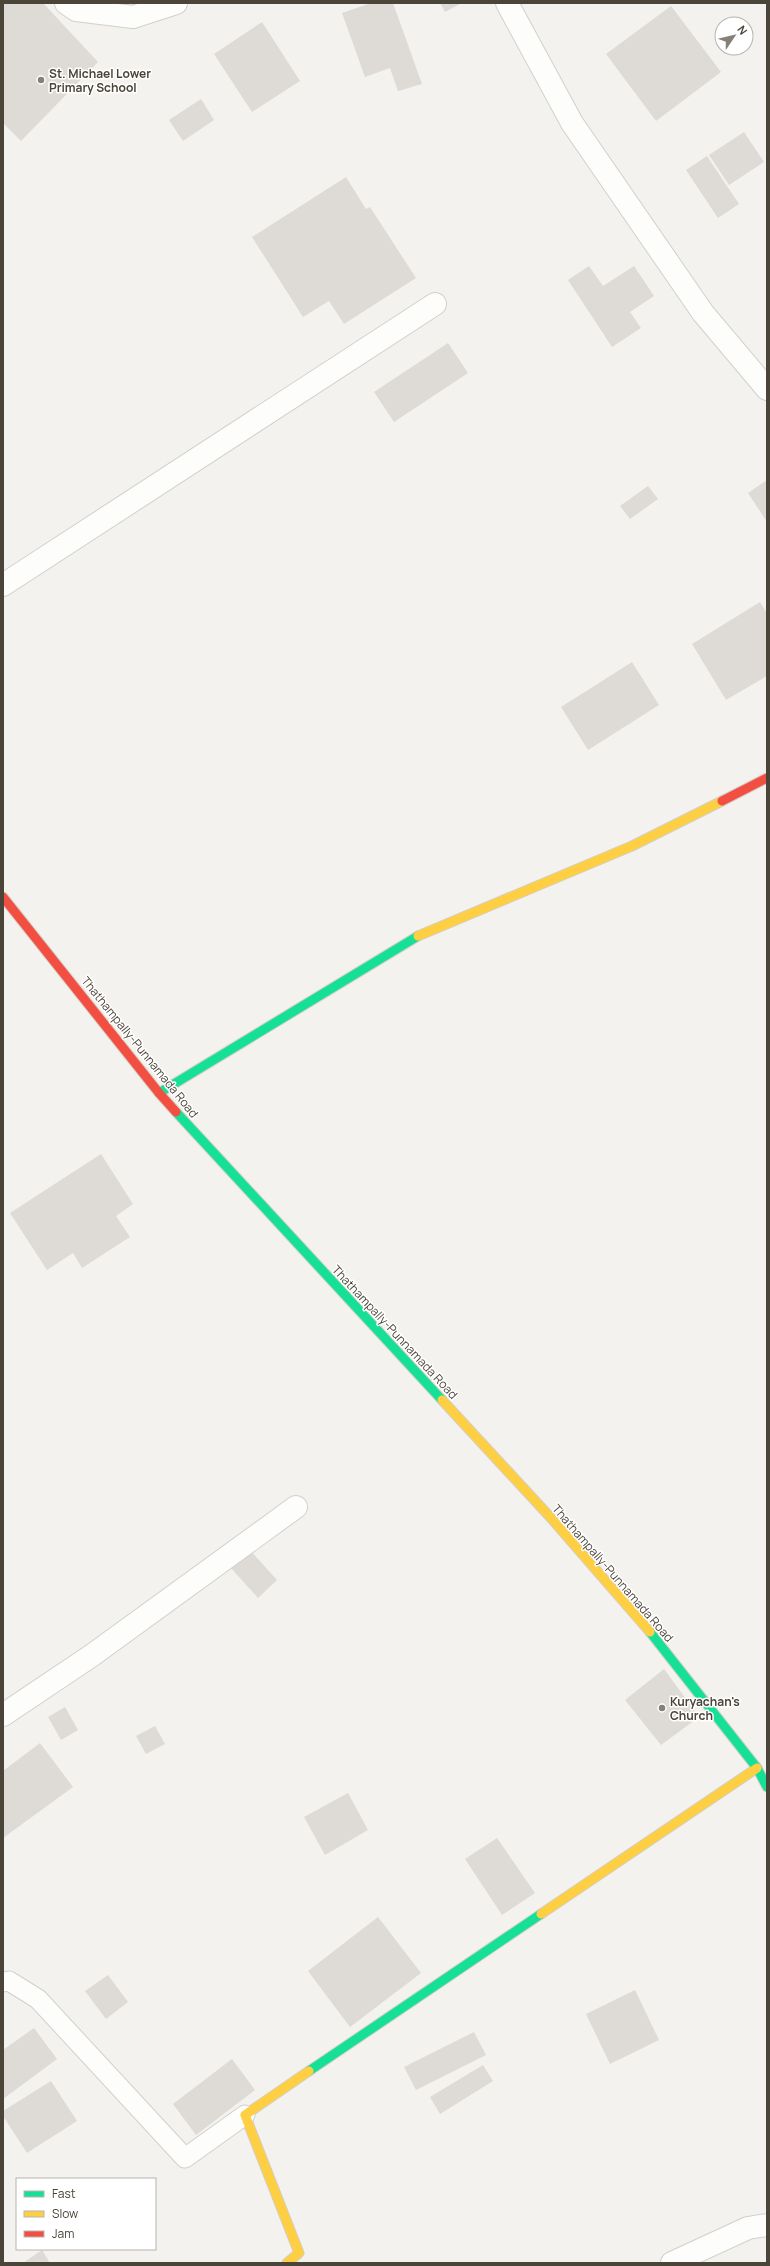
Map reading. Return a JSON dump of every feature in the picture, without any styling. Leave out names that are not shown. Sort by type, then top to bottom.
[{"type":"street","points":[[66,3],[76,10],[133,17],[176,3]]},
{"type":"street","points":[[507,3],[572,123],[703,313],[767,389]]},
{"type":"street","points":[[3,585],[436,304]]},
{"type":"street","points":[[159,1094],[412,938],[632,846],[767,778]]},
{"type":"street","name":"Thathampally-Punnamada Road","points":[[3,897],[159,1094],[551,1518],[647,1628],[757,1768],[767,1787]]},
{"type":"street","points":[[3,1715],[91,1656],[296,1507]]},
{"type":"street","points":[[287,2263],[299,2252],[245,2115],[757,1768]]},
{"type":"street","points":[[672,2263],[748,2228],[767,2225]]},
{"type":"lane","points":[[3,1982],[8,1981],[38,2000],[185,2158],[245,2115]]},
{"type":"building","name":"St. Michael Lower Primary School","points":[[3,3],[43,3],[98,62],[21,141],[3,123]]},
{"type":"building","points":[[371,3],[393,3],[422,84],[398,91],[390,68],[365,77],[342,13]]},
{"type":"building","points":[[440,3],[462,3],[445,12]]},
{"type":"building","points":[[671,6],[721,72],[656,121],[606,54]]},
{"type":"building","points":[[262,22],[300,81],[252,112],[214,54]]},
{"type":"building","points":[[201,99],[214,120],[183,141],[169,120]]},
{"type":"building","points":[[744,132],[764,162],[729,185],[709,155]]},
{"type":"building","points":[[707,156],[739,204],[718,218],[686,170]]},
{"type":"building","points":[[346,177],[366,209],[370,207],[416,278],[344,324],[329,301],[303,317],[252,237]]},
{"type":"building","points":[[589,266],[603,286],[634,266],[654,296],[630,312],[641,328],[612,347],[568,280]]},
{"type":"building","points":[[448,343],[468,373],[394,422],[374,392]]},
{"type":"building","points":[[767,480],[767,522],[748,493]]},
{"type":"building","points":[[648,486],[658,499],[630,519],[620,506]]},
{"type":"building","points":[[760,602],[767,613],[767,676],[726,700],[692,644]]},
{"type":"building","points":[[632,662],[659,705],[588,750],[561,707]]},
{"type":"building","points":[[101,1154],[133,1204],[116,1216],[130,1237],[82,1268],[73,1253],[47,1270],[10,1213]]},
{"type":"building","points":[[249,1549],[277,1580],[258,1598],[230,1567]]},
{"type":"building","name":"Kuryachan's Church","points":[[664,1669],[699,1717],[661,1745],[625,1700]]},
{"type":"building","points":[[65,1707],[78,1730],[61,1740],[48,1717]]},
{"type":"building","points":[[155,1726],[165,1744],[146,1754],[136,1736]]},
{"type":"building","points":[[40,1743],[73,1787],[3,1838],[3,1771]]},
{"type":"building","points":[[348,1793],[368,1830],[325,1855],[304,1817]]},
{"type":"building","points":[[497,1838],[535,1893],[502,1915],[465,1859]]},
{"type":"building","points":[[378,1917],[421,1973],[350,2027],[308,1971]]},
{"type":"building","points":[[108,1975],[128,2002],[106,2019],[85,1991]]},
{"type":"building","points":[[635,1990],[659,2040],[610,2064],[586,2014]]},
{"type":"building","points":[[34,2028],[57,2059],[3,2099],[3,2050]]},
{"type":"building","points":[[474,2032],[486,2055],[416,2090],[404,2067]]},
{"type":"building","points":[[232,2059],[255,2090],[196,2135],[173,2104]]},
{"type":"building","points":[[483,2065],[493,2081],[440,2114],[430,2097]]},
{"type":"building","points":[[51,2081],[77,2121],[27,2153],[3,2116],[3,2111]]},
{"type":"building","points":[[42,2250],[50,2263],[23,2263]]},
{"type":"traffic: fast","points":[[159,1093],[418,936]]},
{"type":"traffic: fast","points":[[176,1112],[442,1400]]},
{"type":"traffic: fast","points":[[650,1632],[757,1768],[767,1787]]},
{"type":"traffic: fast","points":[[309,2071],[541,1914]]},
{"type":"traffic: slow","points":[[418,936],[632,846],[722,801]]},
{"type":"traffic: slow","points":[[442,1400],[551,1518],[650,1632]]},
{"type":"traffic: slow","points":[[541,1914],[757,1768]]},
{"type":"traffic: slow","points":[[287,2263],[299,2253],[245,2115],[309,2071]]},
{"type":"traffic: jam","points":[[722,801],[767,778]]},
{"type":"traffic: jam","points":[[3,897],[159,1093],[176,1112]]},
{"type":"place","name":"St. Michael Lower Primary School","points":[[41,80]]},
{"type":"place","name":"Kuryachan's Church","points":[[662,1708]]}]
